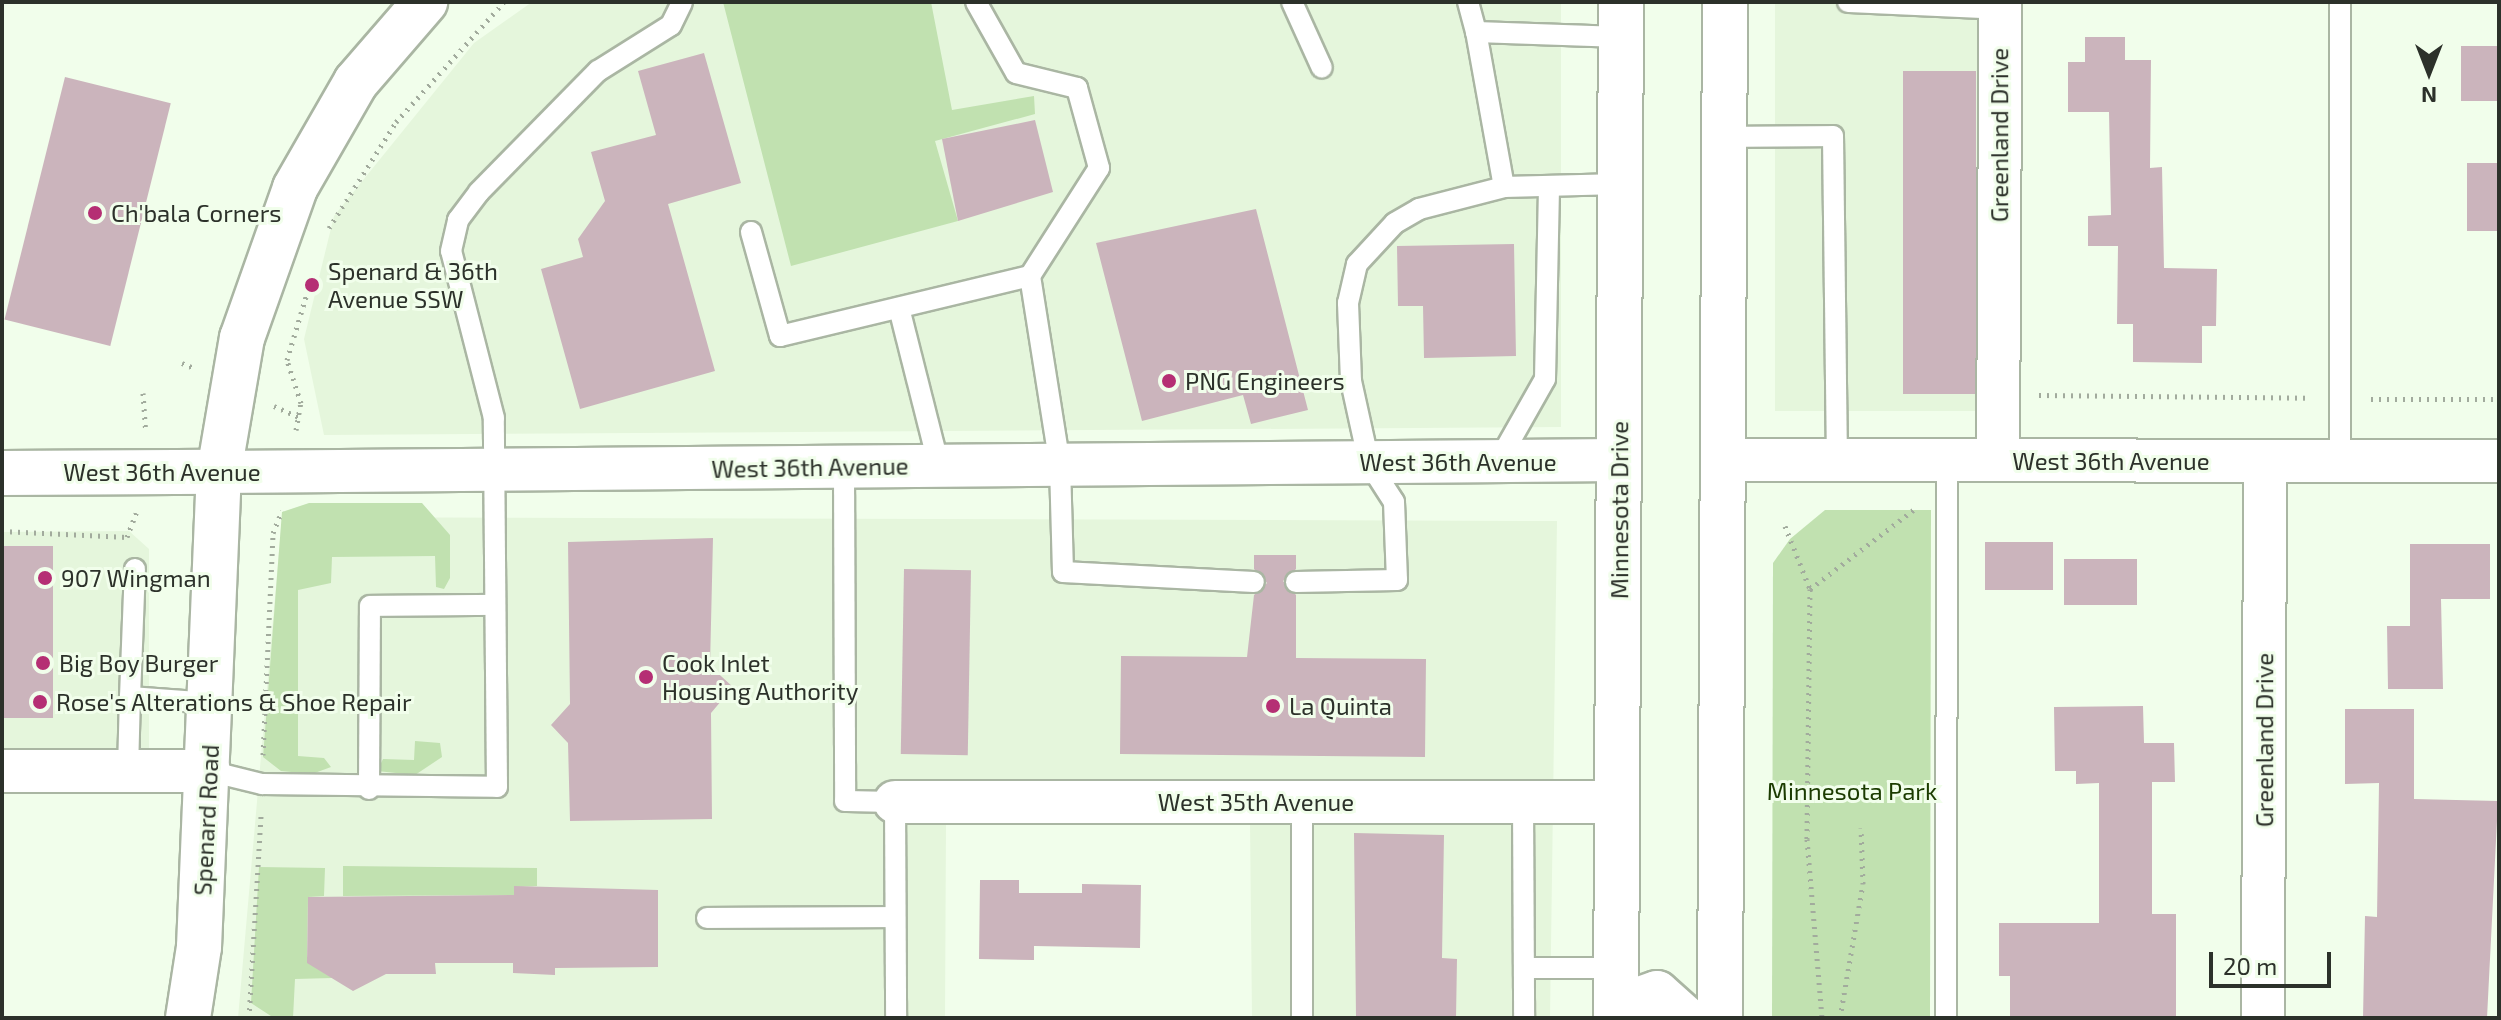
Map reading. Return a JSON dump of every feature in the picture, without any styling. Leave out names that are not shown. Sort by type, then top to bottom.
[{"type":"main road","points":[[1720,1018],[1725,2]]},
{"type":"main road","name":"Spenard Road","points":[[188,1018],[199,947],[209,771],[219,472],[242,338],[295,188],[356,82],[417,4]]},
{"type":"main road","name":"Minnesota Drive","points":[[1616,1018],[1621,20]]},
{"type":"main road","name":"West 36th Avenue","points":[[2,473],[219,472]]},
{"type":"main road","points":[[1626,1018],[1637,1000],[1657,993],[1685,1018]]},
{"type":"street","name":"Greenland Drive","points":[[1998,460],[2000,5]]},
{"type":"street","name":"West 36th Avenue","points":[[219,472],[1619,460]]},
{"type":"street","name":"West 36th Avenue","points":[[1723,460],[1837,460],[1946,473],[1998,460],[2499,461]]},
{"type":"street","name":"Greenland Drive","points":[[2263,1018],[2265,461]]},
{"type":"street","points":[[2,771],[209,771]]},
{"type":"street","name":"West 35th Avenue","points":[[895,802],[1618,802]]},
{"type":"lane","points":[[209,771],[262,784],[369,789],[497,787],[494,418],[451,251],[458,220],[598,71],[671,25],[682,2]]},
{"type":"lane","points":[[976,2],[1016,73],[1077,88],[1099,168],[1030,276],[1060,465],[1063,572],[1254,582]]},
{"type":"lane","points":[[1292,2],[1322,68]]},
{"type":"lane","points":[[1468,2],[1504,187]]},
{"type":"lane","points":[[1848,2],[2000,5]]},
{"type":"lane","points":[[2340,2],[2340,461]]},
{"type":"lane","points":[[1476,32],[1621,20]]},
{"type":"lane","points":[[1724,137],[1833,136],[1837,460]]},
{"type":"lane","points":[[1296,582],[1397,580],[1394,502],[1369,463],[1351,381],[1348,303],[1357,264],[1395,223],[1419,209],[1504,187],[1620,184]]},
{"type":"lane","points":[[1498,462],[1545,379],[1549,186]]},
{"type":"lane","points":[[751,232],[780,336],[1030,276]]},
{"type":"lane","points":[[899,308],[939,466]]},
{"type":"lane","points":[[844,467],[845,801],[895,802],[896,1018]]},
{"type":"lane","points":[[1946,473],[1946,1018]]},
{"type":"lane","points":[[128,771],[135,569]]},
{"type":"lane","points":[[369,789],[370,606],[495,605]]},
{"type":"lane","points":[[130,697],[211,703]]},
{"type":"lane","points":[[1302,802],[1302,1018]]},
{"type":"lane","points":[[1523,802],[1524,1018]]},
{"type":"lane","points":[[707,918],[895,917]]},
{"type":"lane","points":[[1524,968],[1616,968]]},
{"type":"path","points":[[327,232],[396,122],[504,2]]},
{"type":"path","points":[[299,417],[301,403],[287,360],[310,285]]},
{"type":"path","points":[[1998,394],[2499,399]]},
{"type":"path","points":[[1810,589],[1946,473]]},
{"type":"path","points":[[1785,526],[1810,589],[1807,839],[1822,1018]]},
{"type":"path","points":[[2,531],[127,537],[132,527]]},
{"type":"path","points":[[1840,1018],[1863,884],[1861,828]]},
{"type":"shaded area","points":[[532,2],[1561,2],[1561,427],[324,435],[304,339],[334,216],[474,43]]},
{"type":"shaded area","points":[[1775,2],[1992,2],[1992,411],[1775,411]]},
{"type":"shaded area","points":[[282,517],[1557,521],[1550,1018],[1252,1018],[1250,822],[946,825],[945,1018],[238,1018]]},
{"type":"shaded area","points":[[129,531],[149,549],[149,794],[2,793],[2,532]]},
{"type":"green space","points":[[723,2],[931,2],[952,110],[1034,96],[1035,114],[935,141],[958,221],[791,266]]},
{"type":"green space","points":[[309,503],[422,503],[450,535],[450,578],[444,589],[436,587],[435,556],[332,557],[331,583],[298,590],[298,756],[324,758],[331,767],[312,774],[281,771],[263,757],[282,512]]},
{"type":"green space","name":"Minnesota Park","points":[[1825,510],[1931,510],[1930,1018],[1772,1018],[1773,563],[1790,539]]},
{"type":"green space","points":[[415,741],[440,743],[442,757],[415,775],[377,771],[383,759],[414,760]]},
{"type":"green space","points":[[343,866],[537,868],[537,886],[515,887],[514,895],[343,896]]},
{"type":"green space","points":[[259,867],[325,868],[324,896],[308,897],[307,957],[340,949],[332,978],[295,979],[293,1018],[274,1018],[251,1003]]},
{"type":"building","points":[[2085,37],[2125,37],[2125,60],[2151,60],[2150,168],[2162,167],[2164,268],[2217,269],[2216,326],[2202,326],[2202,363],[2133,362],[2133,324],[2117,324],[2118,246],[2088,246],[2088,216],[2111,215],[2109,112],[2068,112],[2068,62],[2085,62]]},
{"type":"building","points":[[2461,46],[2499,46],[2499,101],[2461,101]]},
{"type":"building","points":[[704,53],[741,183],[668,204],[715,371],[580,409],[541,269],[583,257],[578,239],[605,201],[591,152],[656,135],[638,71]]},
{"type":"building","points":[[1903,71],[1976,71],[1976,394],[1903,394]]},
{"type":"building","name":"Ch'bala Corners","points":[[65,77],[171,103],[110,346],[5,320]]},
{"type":"building","points":[[1035,120],[1053,192],[958,221],[942,139]]},
{"type":"building","points":[[2467,163],[2499,163],[2499,231],[2467,231]]},
{"type":"building","points":[[1256,209],[1308,410],[1251,424],[1243,395],[1142,421],[1096,243]]},
{"type":"building","points":[[1514,244],[1516,356],[1424,358],[1423,306],[1398,306],[1397,246]]},
{"type":"building","name":"Cook Inlet Housing Authority","points":[[713,538],[710,666],[733,687],[711,713],[712,819],[570,821],[568,743],[551,725],[570,704],[568,542]]},
{"type":"building","points":[[1985,542],[2053,542],[2053,590],[1985,590]]},
{"type":"building","points":[[2410,544],[2490,544],[2490,599],[2441,599],[2443,689],[2388,689],[2387,626],[2410,626]]},
{"type":"building","points":[[2,546],[53,546],[53,718],[2,718]]},
{"type":"building","name":"La Quinta","points":[[1254,555],[1296,555],[1296,569],[1283,581],[1296,595],[1296,658],[1426,659],[1425,757],[1120,754],[1121,656],[1247,657],[1254,595],[1267,583],[1254,569]]},
{"type":"building","points":[[2064,559],[2137,559],[2137,605],[2064,605]]},
{"type":"building","points":[[904,569],[971,570],[968,755],[901,754]]},
{"type":"building","points":[[2143,706],[2144,743],[2174,743],[2175,782],[2152,782],[2152,914],[2176,914],[2176,1018],[2010,1018],[2010,976],[1999,976],[1999,923],[2099,923],[2099,783],[2076,784],[2076,771],[2055,771],[2054,707]]},
{"type":"building","points":[[2345,709],[2414,709],[2414,799],[2498,801],[2487,1018],[2363,1018],[2365,916],[2377,917],[2379,783],[2345,784]]},
{"type":"building","points":[[1354,833],[1444,835],[1442,958],[1457,959],[1456,1018],[1356,1018]]},
{"type":"building","points":[[980,880],[1019,880],[1019,893],[1082,893],[1082,884],[1141,885],[1140,948],[1034,946],[1034,960],[979,959]]},
{"type":"building","points":[[514,886],[658,890],[658,967],[555,968],[555,975],[513,973],[513,963],[435,963],[436,974],[386,974],[353,991],[307,963],[308,897],[514,895]]},
{"type":"place","name":"Ch'bala Corners","points":[[95,213]]},
{"type":"place","name":"Spenard & 36th Avenue SSW","points":[[312,285]]},
{"type":"place","name":"PNG Engineers","points":[[1169,381]]},
{"type":"place","name":"907 Wingman","points":[[45,578]]},
{"type":"place","name":"Big Boy Burger","points":[[43,663]]},
{"type":"place","name":"Cook Inlet Housing Authority","points":[[646,677]]},
{"type":"place","name":"Rose's Alterations & Shoe Repair","points":[[40,702]]},
{"type":"place","name":"La Quinta","points":[[1273,706]]}]
